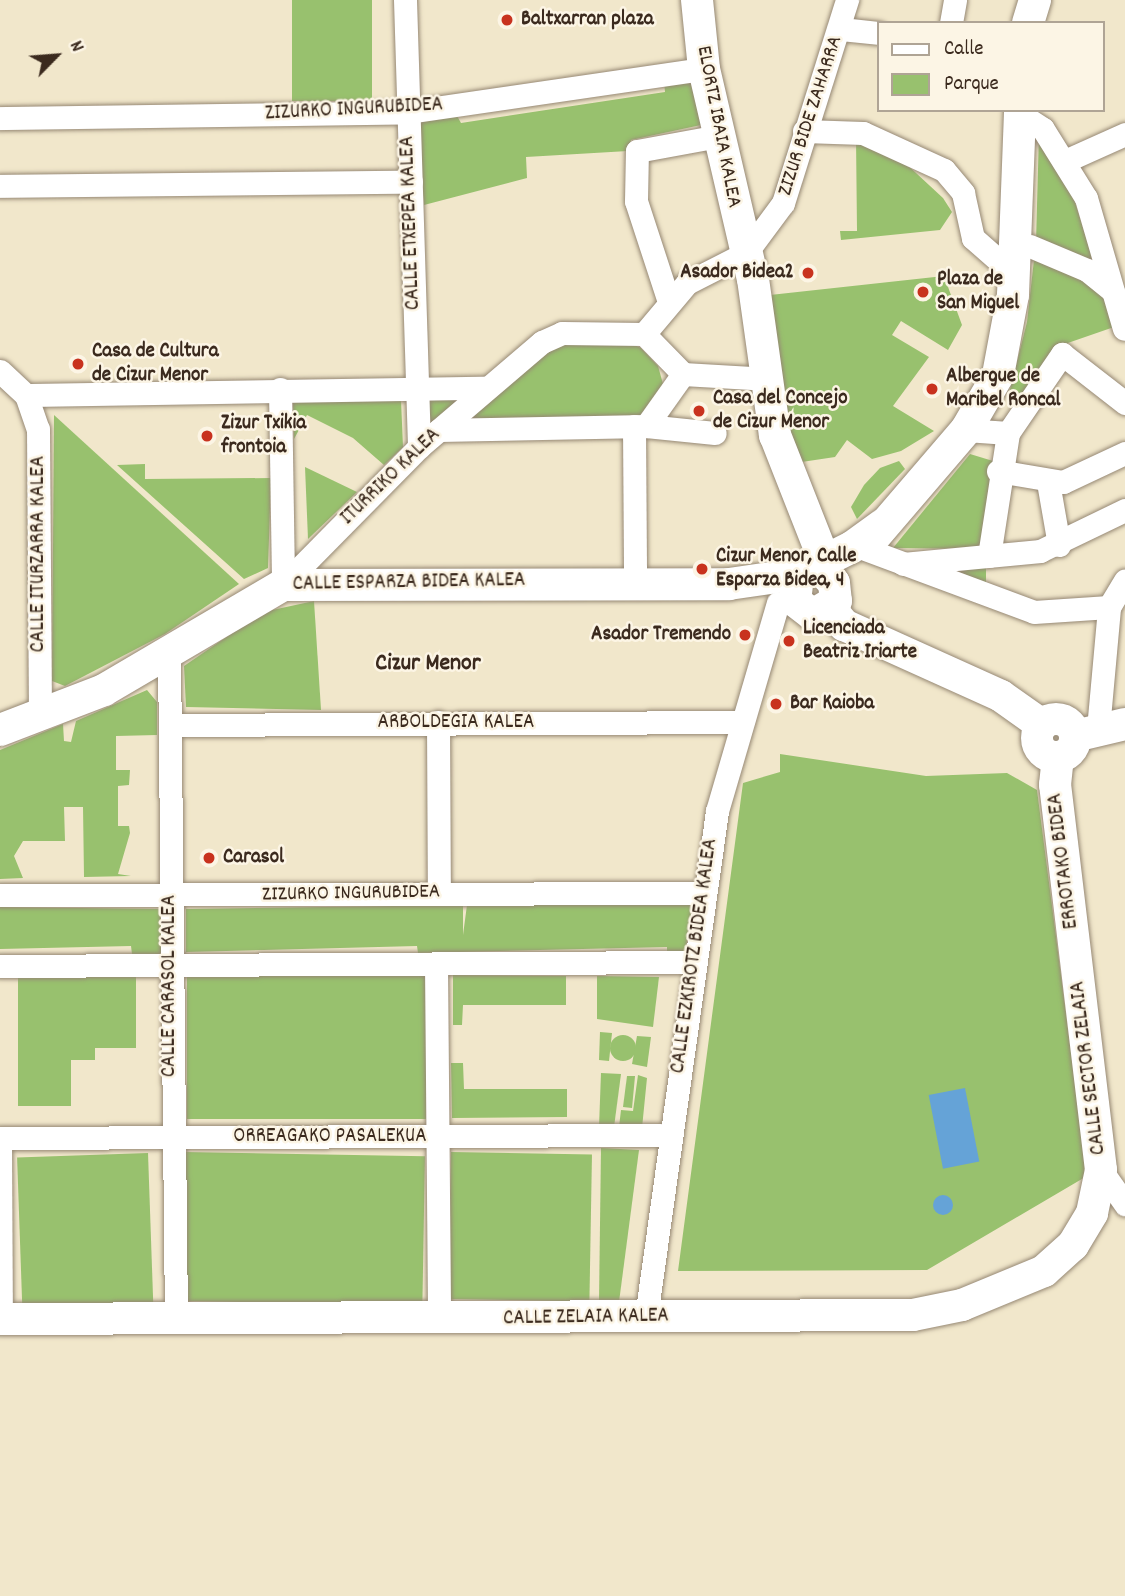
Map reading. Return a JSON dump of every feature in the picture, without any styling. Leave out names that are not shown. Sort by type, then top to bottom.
[{"type":"street","name":"CALLE ETXEPEA KALEA","points":[[405,0],[419,447]]},
{"type":"street","name":"ELORTZ IBAIA KALEA","points":[[697,0],[704,69],[746,253]]},
{"type":"street","name":"ZIZUR BIDE ZAHARRA","points":[[746,253],[783,203],[804,131],[841,29],[846,0]]},
{"type":"street","points":[[951,21],[956,0]]},
{"type":"street","points":[[1029,21],[1035,0]]},
{"type":"street","points":[[841,29],[876,33]]},
{"type":"street","name":"ZIZURKO INGURUBIDEA","points":[[0,118],[408,112],[704,69]]},
{"type":"street","points":[[1020,112],[1043,129],[1086,198],[1118,293],[1125,330]]},
{"type":"street","points":[[824,583],[873,537],[966,430],[998,374],[1014,274],[1020,112]]},
{"type":"street","points":[[804,131],[863,133],[944,170],[963,193],[974,238],[1014,274]]},
{"type":"street","points":[[1065,161],[1125,134]]},
{"type":"street","points":[[668,299],[636,201],[637,150],[719,136]]},
{"type":"street","points":[[0,186],[411,182]]},
{"type":"street","points":[[1030,246],[1087,270],[1118,293]]},
{"type":"street","points":[[769,379],[683,374],[644,334],[668,299],[746,253],[769,379],[785,469],[824,583],[844,625],[1001,696],[1042,725],[1061,719],[1089,737],[1109,607],[1125,580]]},
{"type":"street","name":"ITURRIKO KALEA","points":[[283,585],[419,447],[485,388],[562,333],[644,334]]},
{"type":"street","points":[[989,556],[998,471],[1008,433],[1062,354],[1122,398]]},
{"type":"street","points":[[0,371],[26,395],[280,389],[485,388]]},
{"type":"street","points":[[640,426],[658,418],[683,374]]},
{"type":"street","points":[[280,389],[283,585]]},
{"type":"street","name":"CALLE ITURZARRA KALEA","points":[[26,395],[38,429],[40,715]]},
{"type":"street","points":[[635,582],[640,426]]},
{"type":"street","points":[[439,430],[640,426],[686,434],[715,433]]},
{"type":"street","points":[[966,430],[1008,433]]},
{"type":"street","points":[[998,471],[1048,482],[1063,482],[1125,453]]},
{"type":"street","points":[[1048,482],[1059,545]]},
{"type":"street","points":[[896,565],[989,556],[1059,545],[1125,510]]},
{"type":"street","points":[[873,537],[896,565],[1034,612],[1109,607]]},
{"type":"street","name":"CALLE ESPARZA BIDEA KALEA","points":[[0,730],[40,715],[169,653],[283,585],[824,583],[813,615],[729,584]]},
{"type":"street","name":"CALLE EZKIROTZ BIDEA KALEA","points":[[646,1317],[702,894],[742,722],[788,606]]},
{"type":"street","name":"CALLE CARASOL KALEA","points":[[169,653],[171,1138],[176,1319]]},
{"type":"street","points":[[438,722],[439,893]]},
{"type":"street","name":"ARBOLDEGIA KALEA","points":[[171,724],[742,722]]},
{"type":"street","name":"ERROTAKO BIDEA","points":[[1077,965],[1055,785],[1089,737]]},
{"type":"street","name":"ZIZURKO INGURUBIDEA","points":[[0,895],[702,894]]},
{"type":"street","points":[[0,966],[694,962]]},
{"type":"street","points":[[436,964],[439,1320]]},
{"type":"street","name":"CALLE SECTOR ZELAIA","points":[[1077,965],[1101,1170]]},
{"type":"street","name":"ORREAGAKO PASALEKUA","points":[[0,1140],[660,1135]]},
{"type":"street","points":[[0,1140],[1,1319]]},
{"type":"street","points":[[1101,1170],[1125,1204]]},
{"type":"street","name":"CALLE ZELAIA KALEA","points":[[1,1319],[439,1320],[912,1315],[962,1305],[1044,1271],[1073,1245],[1092,1213],[1101,1170]]},
{"type":"green space","points":[[292,0],[372,0],[372,101],[292,101]]},
{"type":"green space","points":[[692,78],[701,125],[631,140],[628,151],[526,157],[527,178],[424,205],[416,125],[428,117],[456,114],[461,123],[665,92],[664,82]]},
{"type":"green space","points":[[1039,133],[1074,199],[1114,327],[1062,345],[1012,406],[1007,401],[1027,322],[1036,242]]},
{"type":"green space","points":[[856,138],[902,160],[943,198],[952,212],[940,230],[841,240],[840,231],[857,231]]},
{"type":"green space","points":[[944,276],[962,325],[948,350],[901,321],[892,335],[929,357],[893,406],[934,431],[901,451],[872,459],[847,440],[835,457],[795,463],[770,295]]},
{"type":"green space","points":[[619,338],[641,348],[658,366],[663,384],[641,418],[465,418],[561,342]]},
{"type":"green space","points":[[464,393],[429,429],[425,395]]},
{"type":"green space","points":[[401,400],[403,447],[384,465],[353,438],[307,415],[294,439],[293,401]]},
{"type":"green space","points":[[54,415],[239,584],[165,634],[65,686],[52,681]]},
{"type":"green space","points":[[970,454],[993,461],[980,549],[893,548]]},
{"type":"green space","points":[[899,461],[905,469],[857,519],[851,507],[864,485],[880,468]]},
{"type":"green space","points":[[145,464],[145,479],[271,478],[268,568],[244,579],[117,465]]},
{"type":"green space","points":[[305,467],[357,492],[308,539]]},
{"type":"green space","points":[[986,562],[986,585],[937,566]]},
{"type":"green space","points":[[314,601],[321,710],[186,707],[184,666],[263,612]]},
{"type":"green space","points":[[147,690],[157,702],[157,735],[116,736],[116,770],[130,770],[129,785],[118,786],[118,826],[129,826],[130,833],[118,874],[131,876],[84,877],[83,807],[64,807],[65,841],[23,841],[14,856],[23,878],[0,879],[0,750],[63,724],[64,741],[71,742],[76,721]]},
{"type":"green space","points":[[780,754],[926,776],[1007,773],[1037,790],[1087,1176],[927,1270],[678,1271],[743,783],[780,772]]},
{"type":"green space","points":[[693,903],[685,953],[667,954],[667,947],[418,953],[417,946],[186,952],[186,909],[463,905],[463,935],[467,905]]},
{"type":"green space","points":[[0,907],[160,909],[163,955],[132,954],[131,946],[0,949]]},
{"type":"green space","points":[[18,975],[136,975],[136,1048],[95,1048],[95,1060],[71,1060],[71,1106],[18,1106]]},
{"type":"green space","points":[[453,975],[566,976],[566,1005],[463,1005],[462,1025],[453,1025]]},
{"type":"green space","points":[[187,976],[426,976],[426,1119],[187,1119]]},
{"type":"green space","points":[[597,976],[659,977],[653,1027],[597,1019]]},
{"type":"green space","points":[[600,1032],[612,1033],[609,1061],[599,1060]]},
{"type":"green space","points":[[623,1035],[632,1039],[636,1048],[632,1057],[623,1061],[614,1057],[610,1048],[614,1039]]},
{"type":"green space","points":[[637,1036],[651,1037],[647,1067],[632,1064]]},
{"type":"green space","points":[[451,1063],[463,1063],[464,1089],[567,1089],[567,1117],[452,1118]]},
{"type":"green space","points":[[601,1073],[621,1074],[614,1127],[599,1127]]},
{"type":"green space","points":[[638,1075],[647,1078],[642,1128],[619,1127],[621,1110],[633,1111]]},
{"type":"green space","points":[[627,1076],[635,1076],[632,1108],[623,1107]]},
{"type":"green space","points":[[601,1148],[639,1150],[619,1302],[599,1302]]},
{"type":"green space","points":[[184,1152],[425,1156],[422,1305],[181,1301]]},
{"type":"green space","points":[[451,1152],[592,1154],[589,1301],[448,1299]]},
{"type":"green space","points":[[148,1153],[153,1307],[22,1311],[17,1158]]},
{"type":"water","points":[[965,1088],[979,1162],[943,1169],[929,1095]]},
{"type":"water","points":[[939,1195],[947,1195],[953,1205],[947,1215],[939,1215],[933,1209],[933,1201]]},
{"type":"place","name":"Baltxarran plaza","points":[[507,20]]},
{"type":"place","name":"Asador Bidea2","points":[[808,273]]},
{"type":"place","name":"Plaza de San Miguel","points":[[923,292]]},
{"type":"place","name":"Casa de Cultura de Cizur Menor","points":[[78,364]]},
{"type":"place","name":"Albergue de Maribel Roncal","points":[[932,389]]},
{"type":"place","name":"Casa del Concejo de Cizur Menor","points":[[699,411]]},
{"type":"place","name":"Zizur Txikia frontoia","points":[[207,436]]},
{"type":"place","name":"Cizur Menor, Calle Esparza Bidea, 4","points":[[702,569]]},
{"type":"place","name":"Asador Tremendo","points":[[745,635]]},
{"type":"place","name":"Licenciada Beatriz Iriarte","points":[[789,641]]},
{"type":"place","name":"Bar Kaioba","points":[[776,704]]},
{"type":"place","name":"Carasol","points":[[209,858]]},
{"type":"district","name":"Cizur Menor","points":[[428,665]]}]
